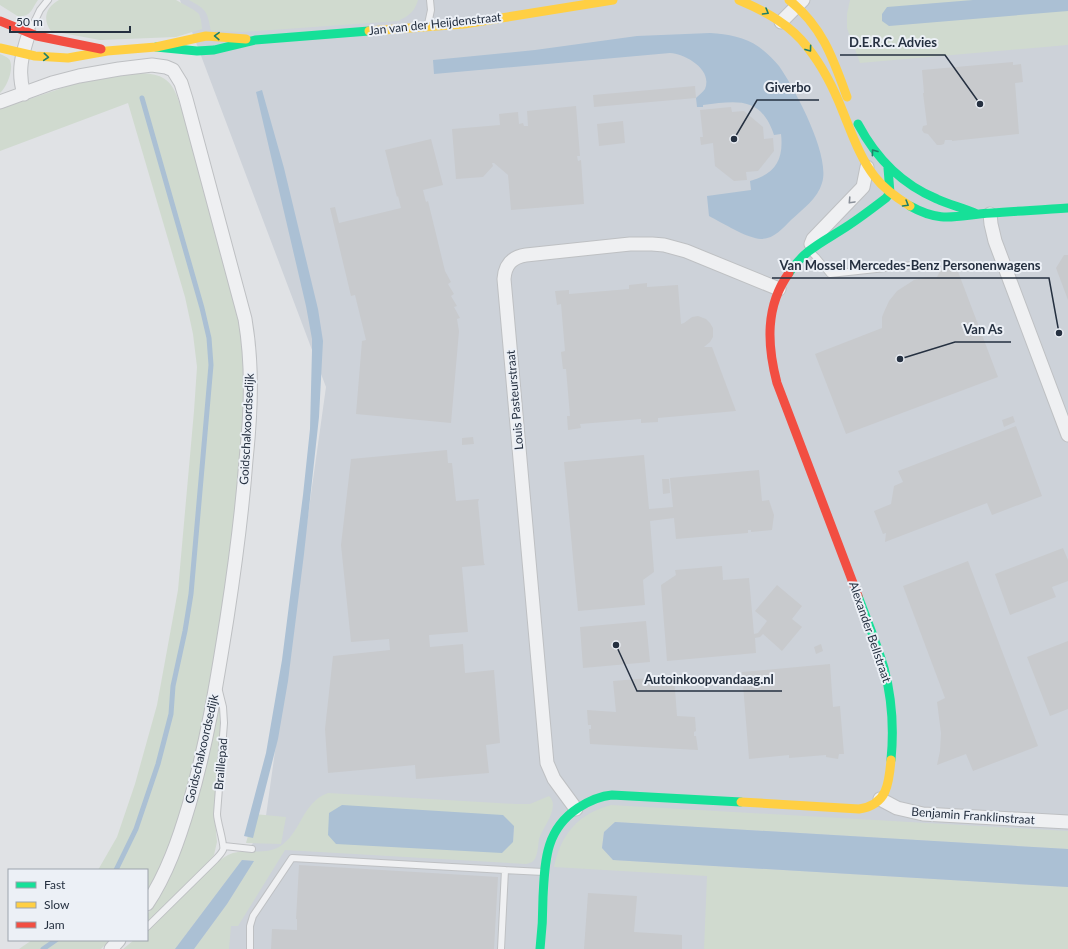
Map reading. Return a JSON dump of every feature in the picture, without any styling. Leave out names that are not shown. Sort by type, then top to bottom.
[{"type":"street","name":"Jan van der Heijdenstraat","points":[[156,47],[197,51],[214,50],[255,40],[428,27],[474,22],[613,0]]},
{"type":"street","points":[[739,0],[756,7],[781,22],[802,40],[816,59],[839,102],[857,149],[867,167],[878,182],[890,193],[914,209],[937,218],[956,219],[984,214],[1068,208]]},
{"type":"street","points":[[781,22],[796,2],[812,22],[823,38],[837,67],[859,127],[871,149],[888,168],[899,178],[935,198],[984,214],[991,224],[995,241],[1068,435]]},
{"type":"street","name":"Jan van der Heijdenstraat","points":[[0,21],[29,33],[107,51]]},
{"type":"street","points":[[24,94],[20,77],[20,66],[22,54],[29,33]]},
{"type":"street","name":"Jan van der Heijdenstraat","points":[[0,48],[22,54],[49,58],[68,58],[107,51],[156,47],[206,36],[224,36],[255,40]]},
{"type":"street","name":"Goidschalxoordsedijk","points":[[0,102],[78,76],[152,65],[166,67],[173,70],[179,78],[184,90],[240,298],[248,338],[251,398],[244,493],[216,682],[201,763],[187,814],[173,854],[158,886],[148,902]]},
{"type":"street","name":"Alexander Bellstraat","points":[[808,250],[813,239],[863,187],[867,167]]},
{"type":"street","points":[[888,168],[890,193]]},
{"type":"street","name":"Alexander Bellstraat","points":[[880,799],[888,784],[892,760],[893,734],[889,688],[880,655],[773,370],[770,355],[769,332],[771,313],[778,289],[788,272],[808,250],[866,213],[886,198],[890,193]]},
{"type":"street","name":"Louis Pasteurstraat","points":[[576,809],[554,779],[548,767],[504,279],[506,269],[513,259],[526,254],[630,244],[652,244],[664,245],[686,251],[778,289]]},
{"type":"street","points":[[540,949],[547,852],[551,840],[563,821],[576,809],[596,798],[612,795],[859,809],[870,807],[880,799]]},
{"type":"street","name":"Benjamin Franklinstraat","points":[[880,799],[897,808],[923,814],[1068,822]]},
{"type":"lane","points":[[29,33],[40,10],[48,0]]},
{"type":"lane","points":[[428,27],[431,10],[430,0]]},
{"type":"lane","points":[[808,250],[830,274],[913,264]]},
{"type":"lane","name":"Braillepad","points":[[216,682],[223,707],[224,718],[217,807],[218,823],[224,846]]},
{"type":"lane","points":[[148,926],[221,854],[224,846],[252,849]]},
{"type":"lane","points":[[250,949],[250,926],[253,916],[292,858],[545,872]]},
{"type":"lane","points":[[500,949],[505,870]]},
{"type":"shaded area","points":[[0,0],[38,0],[29,13],[19,17],[0,5]]},
{"type":"shaded area","points":[[59,0],[176,0],[199,14],[202,29],[176,37],[100,40],[51,31],[48,27],[46,18],[48,10]]},
{"type":"shaded area","points":[[180,0],[1068,0],[1068,949],[163,949],[264,830],[326,387]]},
{"type":"shaded area","points":[[189,0],[418,0],[411,13],[398,21],[242,32],[211,31],[207,15],[203,9]]},
{"type":"shaded area","points":[[850,0],[1068,0],[1068,45],[860,63],[847,28],[847,14]]},
{"type":"shaded area","points":[[0,54],[9,59],[11,63],[11,72],[8,82],[0,93]]},
{"type":"shaded area","points":[[139,73],[152,74],[162,77],[174,89],[193,147],[232,294],[239,324],[244,362],[242,436],[230,551],[218,638],[206,703],[187,790],[174,832],[148,890],[148,869],[99,869],[117,837],[135,784],[157,705],[178,590],[197,367],[193,334],[185,297],[128,103],[0,151],[0,109],[93,79]]},
{"type":"shaded area","points":[[220,707],[220,733],[214,810],[217,842],[214,855],[148,922],[148,913],[170,878],[190,825],[208,757],[218,708]]},
{"type":"shaded area","points":[[328,793],[516,804],[530,804],[549,796],[553,806],[550,818],[539,839],[538,850],[535,858],[530,863],[526,864],[285,850],[238,926],[231,926],[229,949],[194,949],[227,904],[254,861],[242,860],[175,949],[123,949],[133,941],[148,941],[148,929],[224,857],[240,852],[273,850],[287,841],[312,804]],"holes":[[[514,826],[513,842],[336,844]]]},
{"type":"shaded area","points":[[611,805],[1068,831],[1068,849],[615,822],[604,832],[602,848],[613,860],[1068,887],[1068,949],[704,949],[707,876],[554,867],[561,845],[566,835],[573,827],[589,814]]},
{"type":"shaded area","points":[[254,814],[286,817],[281,844],[246,843]]},
{"type":"shaded area","points":[[31,941],[109,941],[101,949],[19,949]]},
{"type":"water","points":[[973,0],[1068,0],[1068,11],[889,26],[882,21],[882,14],[887,7]]},
{"type":"water","points":[[710,33],[742,38],[762,49],[777,63],[794,90],[817,140],[823,171],[822,183],[817,194],[781,230],[766,239],[749,236],[709,216],[707,196],[751,190],[750,181],[766,174],[776,165],[781,151],[781,134],[774,135],[769,122],[762,113],[755,107],[746,104],[737,102],[703,105],[703,107],[697,107],[696,98],[705,89],[705,75],[696,64],[683,56],[670,53],[434,74],[433,60],[535,50],[637,36]]},
{"type":"water","points":[[262,90],[284,168],[318,309],[323,341],[319,417],[288,681],[278,739],[253,838],[244,836],[266,753],[282,660],[310,429],[312,350],[312,339],[306,306],[256,92]]},
{"type":"water","points":[[342,805],[503,815],[514,826],[513,842],[502,853],[336,844],[328,835],[329,813]]},
{"type":"water","points":[[615,822],[1068,849],[1068,887],[613,860],[602,848],[604,832]]},
{"type":"water","points":[[242,860],[254,861],[227,904],[194,949],[175,949]]},
{"type":"building","points":[[1013,62],[1013,65],[1021,64],[1023,82],[1015,83],[1019,134],[952,141],[945,140],[944,144],[937,145],[928,134],[924,133],[922,130],[923,126],[927,125],[922,70]]},
{"type":"building","points":[[695,86],[696,98],[594,107],[593,95]]},
{"type":"building","points":[[576,106],[580,156],[577,156],[578,161],[581,160],[584,204],[511,210],[508,175],[494,163],[492,163],[493,166],[483,177],[456,179],[452,129],[500,125],[499,114],[518,112],[519,124],[523,123],[524,126],[528,126],[527,111]]},
{"type":"building","points":[[731,107],[732,112],[744,111],[763,127],[764,139],[773,138],[774,151],[758,171],[746,172],[747,180],[734,181],[715,166],[713,143],[701,145],[700,137],[703,137],[700,110]]},
{"type":"building","points":[[623,121],[625,143],[599,146],[597,124]]},
{"type":"building","points":[[431,139],[443,185],[423,190],[426,202],[428,201],[445,271],[451,282],[448,284],[454,294],[451,296],[457,306],[454,307],[460,318],[457,319],[459,331],[451,423],[356,414],[362,341],[366,340],[355,295],[351,296],[330,208],[335,207],[339,223],[401,208],[385,150]]},
{"type":"building","points":[[1064,255],[1068,255],[1068,300],[1056,268]]},
{"type":"building","points":[[954,261],[998,377],[846,434],[815,354],[882,328],[882,317],[884,312],[889,301],[897,291],[914,280],[937,277],[943,265]]},
{"type":"building","points":[[647,283],[647,287],[678,285],[681,324],[692,317],[698,316],[706,319],[710,323],[713,328],[713,337],[704,347],[712,347],[736,411],[658,418],[658,422],[641,423],[641,419],[580,424],[581,428],[568,430],[567,416],[570,416],[566,369],[563,369],[561,352],[565,351],[561,304],[557,305],[555,291],[569,290],[569,294],[629,289],[629,285]]},
{"type":"building","points":[[1013,416],[1015,422],[1004,427],[1002,420]]},
{"type":"building","points":[[1016,426],[1042,496],[992,515],[987,503],[885,542],[886,533],[883,534],[874,511],[891,504],[894,486],[903,482],[898,471]]},
{"type":"building","points":[[473,437],[474,444],[462,445],[462,438]]},
{"type":"building","points":[[447,450],[448,463],[452,463],[456,501],[479,499],[478,502],[485,565],[462,567],[468,632],[429,635],[430,647],[463,644],[465,673],[494,670],[500,743],[486,745],[489,773],[416,779],[415,765],[328,773],[325,729],[333,656],[390,650],[389,639],[351,642],[341,545],[351,459]]},
{"type":"building","points":[[644,455],[649,509],[673,507],[670,478],[759,470],[762,501],[769,500],[774,515],[772,530],[751,532],[751,530],[748,530],[748,533],[676,539],[674,518],[650,521],[654,572],[643,580],[645,605],[578,611],[564,462]]},
{"type":"building","points":[[662,479],[669,479],[670,493],[663,494]]},
{"type":"building","points":[[1063,548],[1068,560],[1068,581],[1052,587],[1056,597],[1010,615],[995,574]]},
{"type":"building","points":[[968,561],[1038,746],[973,771],[966,754],[937,765],[940,751],[941,733],[937,702],[945,698],[903,586]]},
{"type":"building","points":[[722,566],[723,580],[749,578],[754,634],[758,633],[767,621],[755,611],[777,585],[802,606],[792,619],[802,627],[782,651],[763,634],[760,637],[755,638],[756,653],[667,661],[661,585],[676,575],[675,570]]},
{"type":"building","points":[[646,621],[650,662],[583,668],[580,627]]},
{"type":"building","points":[[1068,641],[1068,709],[1050,716],[1027,657]]},
{"type":"building","points":[[821,644],[823,651],[816,654],[814,647]]},
{"type":"building","points":[[830,664],[833,707],[840,706],[844,754],[839,754],[838,759],[826,757],[826,755],[789,758],[789,755],[749,759],[742,672]]},
{"type":"building","points":[[674,676],[677,716],[695,717],[696,731],[694,732],[694,736],[696,736],[698,750],[590,744],[589,729],[591,729],[591,725],[588,725],[587,710],[616,712],[613,681]]},
{"type":"building","points":[[299,865],[498,877],[494,949],[271,949],[272,929],[297,930],[296,919]]},
{"type":"building","points":[[588,893],[637,896],[634,932],[682,935],[682,949],[584,949]]},
{"type":"waterway","points":[[116,869],[136,829],[158,764],[171,714],[173,686],[185,631],[191,594],[211,365],[209,338],[202,308],[142,98]]},
{"type":"waterway","points":[[43,949],[55,941]]},
{"type":"traffic: fast","points":[[156,47],[197,51],[214,50],[255,40],[369,31]]},
{"type":"traffic: fast","points":[[858,124],[881,159],[901,178],[924,193],[977,214]]},
{"type":"traffic: fast","points":[[789,273],[808,252],[886,198],[890,193],[888,168]]},
{"type":"traffic: fast","points":[[910,206],[921,212],[941,217],[1068,208]]},
{"type":"traffic: fast","points":[[858,596],[887,679],[892,714],[891,760]]},
{"type":"traffic: fast","points":[[540,949],[546,859],[549,847],[559,826],[578,808],[594,799],[612,795],[741,802]]},
{"type":"traffic: slow","points":[[369,31],[464,24],[613,0]]},
{"type":"traffic: slow","points":[[739,0],[777,20],[794,32],[801,40],[819,63],[828,78],[840,103],[857,146],[870,170],[887,189],[910,206]]},
{"type":"traffic: slow","points":[[789,0],[810,21],[818,32],[837,69],[847,97]]},
{"type":"traffic: slow","points":[[0,48],[35,56],[68,58],[107,51],[156,47],[206,36],[246,39]]},
{"type":"traffic: slow","points":[[741,802],[859,809],[868,807],[876,803],[885,792],[891,760]]},
{"type":"traffic: jam","points":[[0,21],[37,36],[101,49]]},
{"type":"traffic: jam","points":[[789,273],[781,286],[772,312],[770,340],[774,369],[777,383],[858,596]]},
{"type":"place","name":"D.E.R.C. Advies","points":[[980,104]]},
{"type":"place","name":"Giverbo","points":[[734,139]]},
{"type":"place","name":"Van Mossel Mercedes-Benz Personenwagens","points":[[1059,333]]},
{"type":"place","name":"Van As","points":[[900,359]]},
{"type":"place","name":"Autoinkoopvandaag.nl","points":[[616,645]]}]
